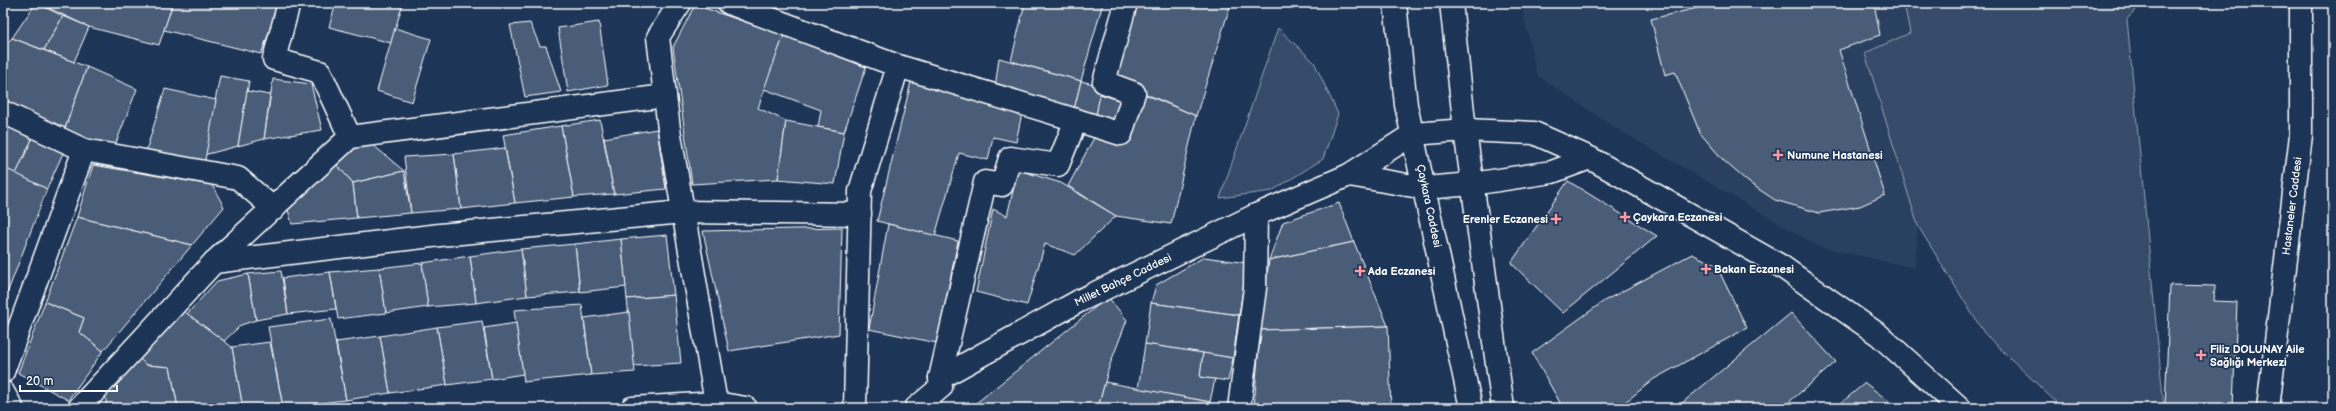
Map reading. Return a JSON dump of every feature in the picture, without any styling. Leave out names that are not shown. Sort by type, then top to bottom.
[{"type":"street","points":[[289,3],[274,59],[320,72],[350,137]]},
{"type":"street","points":[[680,3],[658,37],[665,96],[683,212],[716,403]]},
{"type":"street","points":[[730,3],[898,66],[1121,134],[1134,94],[1104,82],[1126,3]]},
{"type":"street","name":"Çaykara Caddesi","points":[[1395,3],[1406,105],[1426,188],[1472,408]]},
{"type":"street","points":[[1451,3],[1465,130],[1503,408]]},
{"type":"street","name":"Hastaneler Caddesi","points":[[2268,408],[2301,135],[2301,3]]},
{"type":"street","points":[[855,408],[860,191],[898,66]]},
{"type":"street","points":[[79,408],[214,262],[274,209],[350,137],[665,96]]},
{"type":"street","points":[[3,112],[84,150],[238,178],[274,209]]},
{"type":"street","points":[[916,408],[941,387],[940,378],[985,182],[1002,185],[1010,158],[1058,165],[1076,120]]},
{"type":"street","points":[[1414,134],[1465,130],[1534,133],[1590,158],[1781,266],[1879,335],[1960,408]]},
{"type":"street","name":"Millet Bahçe Caddesi","points":[[940,378],[1079,301],[1256,215],[1349,175],[1414,134]]},
{"type":"street","points":[[3,372],[84,150]]},
{"type":"street","points":[[1349,175],[1426,188],[1472,184],[1552,172],[1590,158]]},
{"type":"street","points":[[214,262],[440,235],[683,212],[860,214]]},
{"type":"street","points":[[1239,408],[1255,288],[1256,215]]},
{"type":"street","points":[[3,392],[12,408]]},
{"type":"street","points":[[632,408],[716,403],[746,408]]},
{"type":"shaded area","name":"Numune Hastanesi","points":[[1521,3],[1904,3],[1910,33],[1865,53],[1918,226],[1915,268],[1820,247],[1617,129],[1537,75]]},
{"type":"shaded area","points":[[1904,3],[2143,3],[2127,19],[2164,408],[2062,408],[1984,333],[1918,226],[1865,53],[1910,33]]},
{"type":"shaded area","points":[[1278,28],[1314,62],[1338,114],[1323,159],[1272,191],[1220,198]]},
{"type":"building","points":[[36,3],[63,16],[44,50],[12,38]]},
{"type":"building","points":[[38,3],[173,3],[159,45],[89,27]]},
{"type":"building","points":[[173,3],[280,3],[261,54],[164,30]]},
{"type":"building","points":[[336,3],[403,3],[391,43],[329,27]]},
{"type":"building","points":[[1025,3],[1103,3],[1081,81],[1011,61]]},
{"type":"building","points":[[1137,3],[1231,3],[1196,116],[1115,80]]},
{"type":"building","points":[[1718,3],[1874,3],[1880,35],[1839,50],[1885,195],[1860,206],[1819,213],[1775,200],[1748,182],[1724,161],[1700,133],[1675,72],[1665,75],[1651,19]]},
{"type":"building","points":[[695,5],[784,35],[758,108],[786,121],[778,179],[692,184],[673,47]]},
{"type":"building","points":[[63,16],[89,27],[74,62],[44,50]]},
{"type":"building","points":[[599,22],[608,85],[568,92],[558,28]]},
{"type":"building","points":[[530,23],[540,46],[546,46],[561,92],[525,97],[510,25]]},
{"type":"building","points":[[395,28],[431,39],[412,102],[377,91]]},
{"type":"building","points":[[784,35],[866,67],[844,132],[818,127],[821,110],[764,89]]},
{"type":"building","points":[[12,38],[87,67],[64,131],[3,102],[3,47]]},
{"type":"building","points":[[999,58],[1081,81],[1074,110],[995,88]]},
{"type":"building","points":[[87,67],[137,89],[114,148],[86,142],[64,131]]},
{"type":"building","points":[[220,76],[249,81],[238,146],[204,155]]},
{"type":"building","points":[[273,79],[311,84],[322,130],[264,139]]},
{"type":"building","points":[[1081,81],[1102,86],[1096,116],[1074,110]]},
{"type":"building","points":[[911,82],[1022,113],[1016,142],[993,137],[988,160],[959,153],[935,236],[877,221]]},
{"type":"building","points":[[165,89],[216,100],[204,165],[146,151]]},
{"type":"building","points":[[247,91],[270,95],[264,139],[238,146]]},
{"type":"building","points":[[1142,93],[1196,116],[1171,224],[1116,216],[1068,186],[1096,134],[1127,143]]},
{"type":"building","points":[[1100,94],[1121,101],[1116,121],[1096,116]]},
{"type":"building","points":[[600,120],[614,194],[574,197],[561,126]]},
{"type":"building","points":[[786,121],[844,132],[835,184],[778,179]]},
{"type":"building","points":[[7,125],[33,137],[16,174],[3,167],[3,135]]},
{"type":"building","points":[[561,126],[574,197],[515,203],[503,135]]},
{"type":"building","points":[[657,129],[666,189],[614,194],[604,138]]},
{"type":"building","points":[[33,137],[63,153],[47,189],[16,174]]},
{"type":"building","points":[[356,145],[373,145],[404,171],[353,183],[336,164]]},
{"type":"building","points":[[505,148],[515,203],[461,209],[454,154]]},
{"type":"building","points":[[454,154],[461,209],[411,213],[404,157]]},
{"type":"building","points":[[336,164],[353,183],[357,218],[292,224],[288,210]]},
{"type":"building","points":[[93,165],[212,185],[224,207],[192,245],[77,217]]},
{"type":"building","points":[[3,167],[47,189],[3,304]]},
{"type":"building","points":[[1018,170],[1061,183],[1116,216],[1075,255],[1045,244],[1027,305],[976,292],[993,209],[1007,216]]},
{"type":"building","points":[[404,171],[411,213],[357,218],[353,183]]},
{"type":"building","points":[[1568,181],[1657,236],[1563,313],[1511,263]]},
{"type":"building","points":[[1339,203],[1354,242],[1269,260],[1283,222]]},
{"type":"building","points":[[77,217],[192,245],[103,351],[79,332],[84,318],[45,302]]},
{"type":"building","points":[[888,224],[958,241],[937,343],[869,329]]},
{"type":"building","points":[[842,228],[839,334],[729,351],[703,231]]},
{"type":"building","points":[[667,235],[674,295],[627,299],[621,239]]},
{"type":"building","points":[[621,239],[626,287],[580,292],[575,244]]},
{"type":"building","points":[[1354,242],[1388,326],[1260,330],[1269,260]]},
{"type":"building","points":[[575,244],[580,292],[527,296],[521,249]]},
{"type":"building","points":[[521,249],[527,296],[476,303],[470,256]]},
{"type":"building","points":[[1692,254],[1716,265],[1747,328],[1654,379],[1618,408],[1563,408],[1532,353],[1604,301]]},
{"type":"building","points":[[470,256],[476,303],[428,307],[422,263]]},
{"type":"building","points":[[1204,257],[1247,263],[1239,315],[1151,303],[1156,285]]},
{"type":"building","points":[[422,263],[428,307],[386,313],[379,268]]},
{"type":"building","points":[[379,268],[386,313],[338,319],[330,272]]},
{"type":"building","points":[[281,271],[288,314],[256,320],[248,274]]},
{"type":"building","points":[[330,272],[336,309],[288,314],[283,278]]},
{"type":"building","points":[[248,274],[256,320],[241,325],[224,341],[187,314],[217,281]]},
{"type":"building","name":"Filiz DOLUNAY Aile Sağlığı Merkezi","points":[[2170,285],[2215,286],[2214,301],[2237,302],[2233,408],[2165,408]]},
{"type":"building","points":[[674,295],[681,363],[634,366],[627,299]]},
{"type":"building","points":[[1108,297],[1127,320],[1109,367],[1098,408],[970,408]]},
{"type":"building","points":[[45,302],[84,318],[79,332],[103,351],[68,400],[18,373]]},
{"type":"building","points":[[1151,303],[1239,315],[1233,358],[1145,344]]},
{"type":"building","points":[[582,305],[591,375],[524,382],[514,310]]},
{"type":"building","points":[[181,309],[232,347],[243,408],[178,408],[170,367],[146,365],[136,356]]},
{"type":"building","points":[[629,312],[635,372],[591,375],[584,318]]},
{"type":"building","points":[[1791,313],[1836,362],[1782,408],[1676,408]]},
{"type":"building","points":[[331,319],[346,400],[283,407],[268,327]]},
{"type":"building","points":[[482,321],[492,379],[447,385],[437,327]]},
{"type":"building","points":[[516,323],[523,374],[492,379],[484,328]]},
{"type":"building","points":[[1388,326],[1391,408],[1254,408],[1260,330]]},
{"type":"building","points":[[437,327],[447,385],[390,393],[380,336]]},
{"type":"building","points":[[380,336],[390,393],[346,400],[336,342]]},
{"type":"building","points":[[270,342],[283,407],[243,408],[232,347]]},
{"type":"building","points":[[1145,344],[1203,353],[1200,377],[1215,379],[1210,402],[1138,389]]},
{"type":"building","points":[[1203,353],[1233,358],[1228,381],[1200,377]]},
{"type":"building","points":[[140,359],[146,365],[170,367],[178,408],[107,408],[105,394]]},
{"type":"building","points":[[1105,382],[1210,402],[1209,408],[1098,408]]},
{"type":"building","points":[[1865,383],[1898,408],[1835,408]]},
{"type":"place","name":"Numune Hastanesi","points":[[1778,155]]},
{"type":"place","name":"Çaykara Eczanesi","points":[[1625,217]]},
{"type":"place","name":"Erenler Eczanesi","points":[[1556,219]]},
{"type":"place","name":"Bakan Eczanesi","points":[[1706,269]]},
{"type":"place","name":"Ada Eczanesi","points":[[1360,271]]},
{"type":"place","name":"Filiz DOLUNAY Aile Sağlığı Merkezi","points":[[2201,355]]}]
